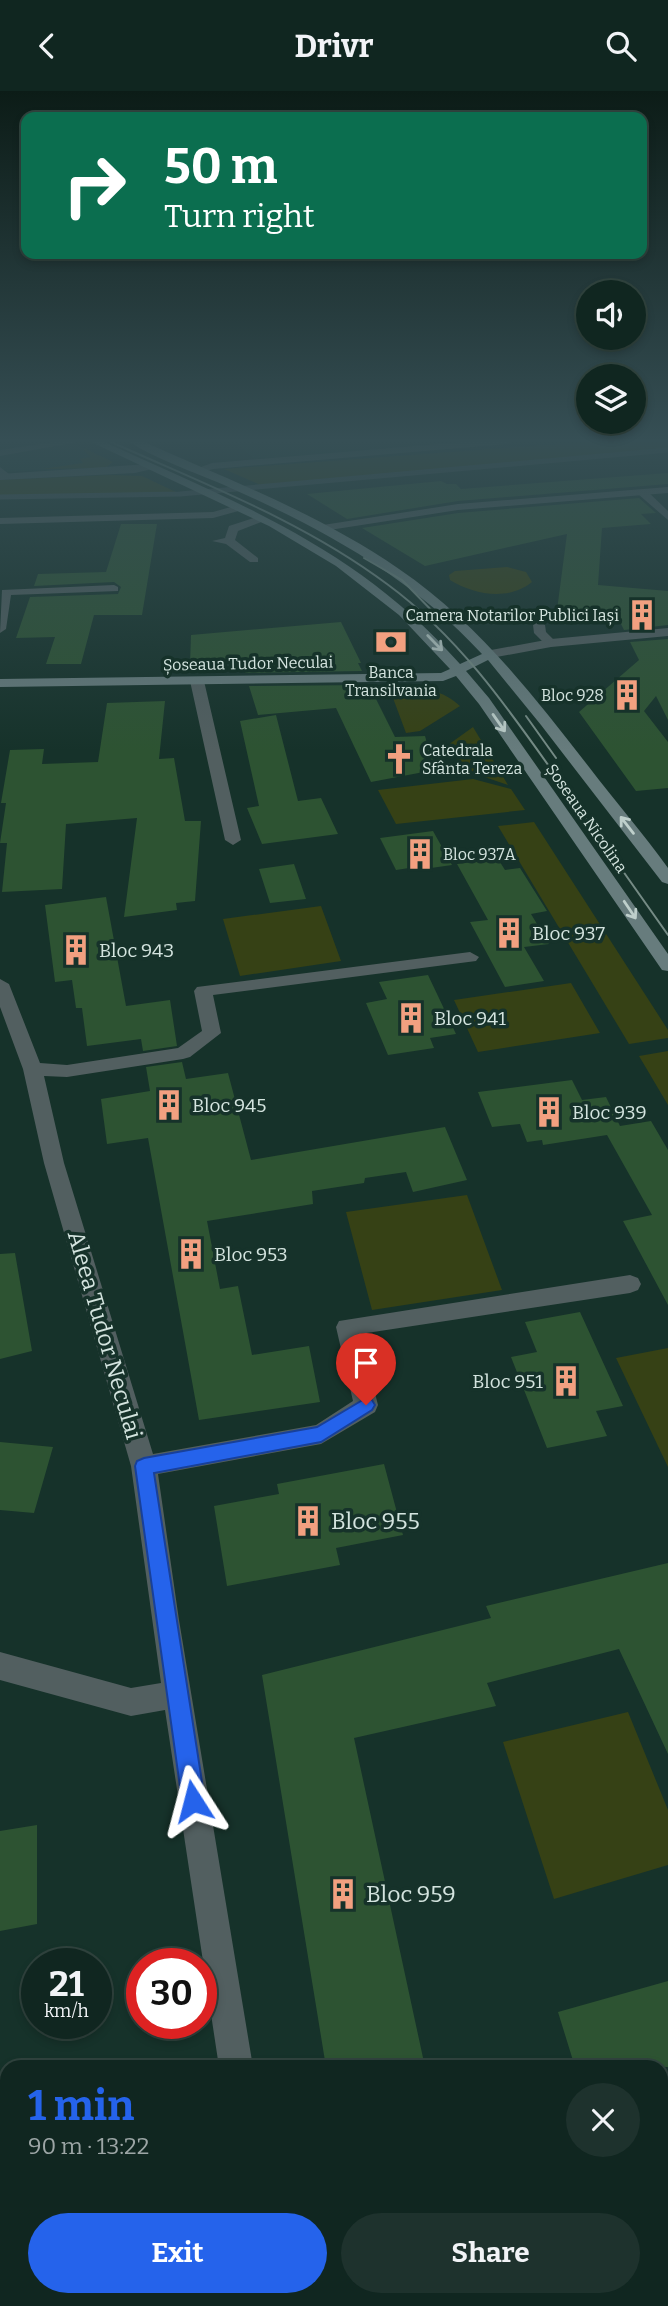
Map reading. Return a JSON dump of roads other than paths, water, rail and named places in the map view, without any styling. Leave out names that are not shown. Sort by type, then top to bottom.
[{"type":"main road","name":"Șoseaua Nicolina","points":[[307,544],[373,587],[421,629],[458,669],[484,701],[668,966]]},
{"type":"main road","name":"Șoseaua Nicolina","points":[[352,544],[416,587],[491,654],[527,696],[668,879]]},
{"type":"main road","name":"Șoseaua Tudor Neculai","points":[[0,684],[443,677],[491,654]]},
{"type":"street","points":[[228,544],[254,560]]},
{"type":"street","points":[[0,629],[6,592],[114,589]]},
{"type":"street","points":[[539,625],[540,633],[551,643]]},
{"type":"street","points":[[491,654],[551,643],[668,632]]},
{"type":"street","points":[[197,681],[233,840]]},
{"type":"street","points":[[33,1069],[67,1071],[183,1053],[212,1033],[203,991],[470,957]]},
{"type":"street","name":"Aleea Tudor Neculai","points":[[0,984],[33,1069],[54,1163],[144,1466],[176,1694],[235,2060]]},
{"type":"street","points":[[144,1466],[321,1434],[366,1405],[347,1327],[629,1284]]},
{"type":"street","points":[[0,1666],[131,1702],[176,1694]]},
{"type":"tram line","points":[[326,544],[413,604],[437,626],[480,674],[539,752],[668,935]]},
{"type":"tram line","points":[[364,558],[402,580],[440,619]]},
{"type":"tram line","points":[[526,716],[556,758]]},
{"type":"place","name":"Camera Notarilor Publici Iași","points":[[642,615]]},
{"type":"place","name":"Banca Transilvania","points":[[391,642]]},
{"type":"place","name":"Bloc 928","points":[[627,695]]},
{"type":"place","name":"Catedrala Sfânta Tereza","points":[[399,759]]},
{"type":"place","name":"Bloc 937A","points":[[420,854]]},
{"type":"place","name":"Bloc 937","points":[[509,933]]},
{"type":"place","name":"Bloc 943","points":[[76,950]]},
{"type":"place","name":"Bloc 941","points":[[411,1018]]},
{"type":"place","name":"Bloc 945","points":[[169,1105]]},
{"type":"place","name":"Bloc 939","points":[[549,1112]]},
{"type":"place","name":"Bloc 953","points":[[191,1254]]},
{"type":"place","name":"Bloc 951","points":[[566,1381]]},
{"type":"place","name":"Bloc 955","points":[[308,1521]]},
{"type":"place","name":"Bloc 959","points":[[343,1894]]}]
